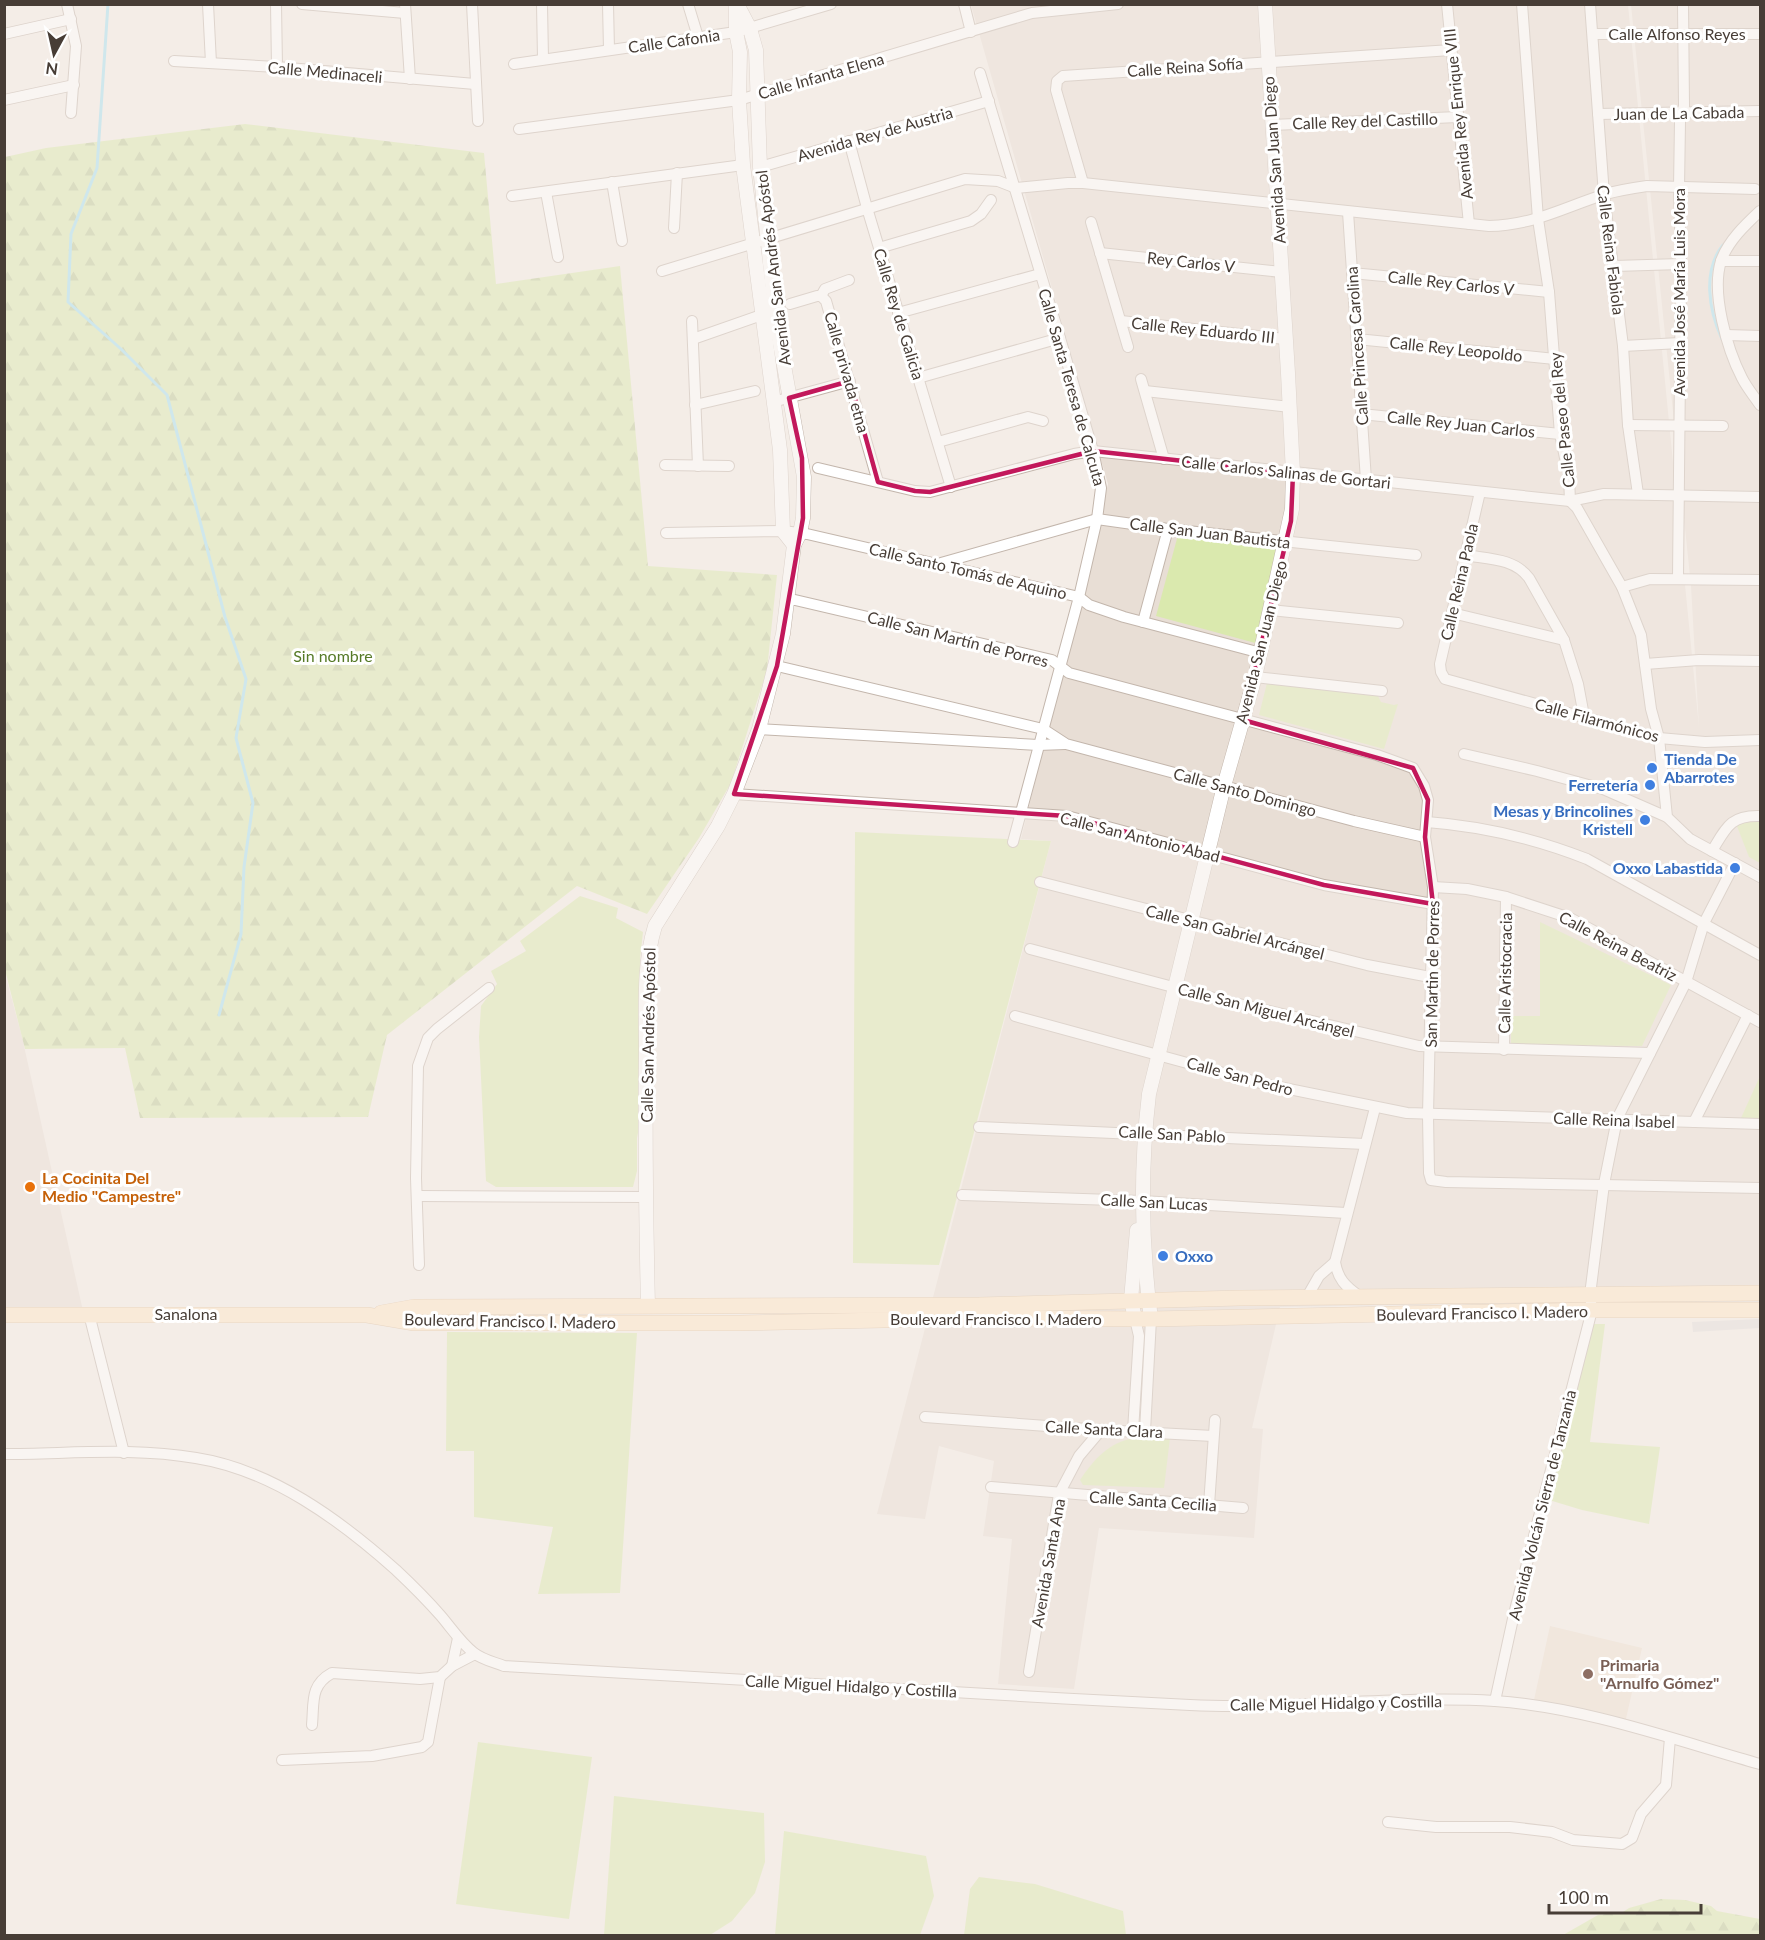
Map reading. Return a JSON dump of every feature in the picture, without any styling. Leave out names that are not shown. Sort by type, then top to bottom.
[{"type":"main road","name":"Boulevard Francisco I. Madero","points":[[367,1315],[414,1323],[740,1323],[981,1318],[1151,1319],[1591,1303],[1761,1293]]},
{"type":"main road","name":"Boulevard Francisco I. Madero","points":[[367,1315],[414,1307],[967,1305],[1148,1299],[1359,1296],[1761,1310]]},
{"type":"main road","points":[[513,1306],[513,1322]]},
{"type":"main road","name":"Sanalona","points":[[4,1316],[367,1315]]},
{"type":"street","points":[[67,4],[76,46],[71,112]]},
{"type":"street","points":[[208,4],[211,63]]},
{"type":"street","points":[[276,4],[277,67]]},
{"type":"street","points":[[302,4],[405,9],[410,79]]},
{"type":"street","points":[[472,4],[478,121]]},
{"type":"street","points":[[542,4],[543,59]]},
{"type":"street","points":[[608,4],[609,50]]},
{"type":"street","points":[[688,4],[698,37]]},
{"type":"street","name":"Avenida San Andrés Apóstol","points":[[737,4],[750,28],[756,50],[760,167],[776,310],[789,398],[802,458],[805,497],[797,539]]},
{"type":"street","name":"Avenida San Andrés Apóstol","points":[[737,4],[736,32],[740,52],[739,100],[743,165],[781,466],[783,531]]},
{"type":"street","points":[[790,4],[793,16]]},
{"type":"street","name":"Calle Cafonia","points":[[514,64],[736,32],[831,4]]},
{"type":"street","points":[[964,4],[971,32]]},
{"type":"street","name":"Calle Infanta Elena","points":[[519,129],[739,100],[971,32],[1031,9],[1119,4]]},
{"type":"street","name":"Avenida San Juan Diego","points":[[1151,1319],[1142,1207],[1149,1094],[1224,786],[1261,653],[1291,515],[1293,473],[1290,407],[1265,4]]},
{"type":"street","name":"Avenida Rey Enrique VIII","points":[[1447,4],[1469,224]]},
{"type":"street","name":"Calle Paseo del Rey","points":[[1522,4],[1538,219],[1549,292],[1560,434],[1569,477],[1570,501],[1577,508],[1622,587],[1641,635],[1651,709],[1659,738],[1666,817]]},
{"type":"street","name":"Calle Reina Fabiola","points":[[1590,4],[1604,195],[1623,346],[1628,425],[1638,494]]},
{"type":"street","name":"Avenida José María Luis Mora","points":[[1678,579],[1681,264],[1679,188],[1680,121],[1684,106],[1683,4]]},
{"type":"street","points":[[5,33],[71,19]]},
{"type":"street","name":"Calle Alfonso Reyes","points":[[1593,34],[1761,34]]},
{"type":"street","name":"Calle Reina Sofía","points":[[1083,183],[1056,90],[1057,81],[1063,76],[1451,50]]},
{"type":"street","name":"Calle Medinaceli","points":[[174,61],[277,67],[475,84]]},
{"type":"street","name":"Calle Santa Teresa de Calcuta","points":[[980,73],[1093,451],[1101,488],[1097,519],[1079,597],[1013,842]]},
{"type":"street","points":[[4,100],[74,85]]},
{"type":"street","name":"Avenida Rey de Austria","points":[[760,167],[989,101]]},
{"type":"street","name":"Juan de La Cabada","points":[[1598,114],[1761,111]]},
{"type":"street","name":"Calle Rey del Castillo","points":[[1272,125],[1458,117]]},
{"type":"street","name":"Calle Rey de Galicia","points":[[849,141],[951,487]]},
{"type":"street","points":[[512,196],[743,165]]},
{"type":"street","points":[[674,228],[677,173]]},
{"type":"street","points":[[662,271],[965,179],[998,181],[1016,188],[1083,183],[1348,212],[1469,224],[1505,225],[1538,219],[1604,195],[1647,186],[1755,189]]},
{"type":"street","points":[[612,182],[622,241]]},
{"type":"street","points":[[546,192],[558,257]]},
{"type":"street","points":[[879,248],[971,221],[981,214],[991,200]]},
{"type":"street","points":[[1761,211],[1730,243],[1721,261],[1718,289],[1726,335],[1742,379],[1761,405]]},
{"type":"street","name":"Calle Princesa Carolina","points":[[1348,212],[1366,480]]},
{"type":"street","points":[[1091,222],[1128,347]]},
{"type":"street","name":"Rey Carlos V","points":[[1100,253],[1281,272]]},
{"type":"street","points":[[1721,261],[1761,261]]},
{"type":"street","points":[[1614,266],[1681,264]]},
{"type":"street","name":"Calle Rey Carlos V","points":[[1352,273],[1549,292]]},
{"type":"street","points":[[898,313],[1040,274]]},
{"type":"street","points":[[821,296],[825,289],[849,280]]},
{"type":"street","name":"Calle privada etna","points":[[790,304],[821,296],[826,301],[878,482]]},
{"type":"street","points":[[693,339],[776,310]]},
{"type":"street","points":[[692,321],[698,466]]},
{"type":"street","name":"Calle Rey Eduardo III","points":[[1121,321],[1285,339]]},
{"type":"street","points":[[1726,335],[1761,336]]},
{"type":"street","points":[[918,378],[1060,338]]},
{"type":"street","name":"Calle Rey Leopoldo","points":[[1357,339],[1555,359]]},
{"type":"street","points":[[1623,346],[1680,344]]},
{"type":"street","points":[[1141,379],[1164,459]]},
{"type":"street","points":[[773,402],[850,381]]},
{"type":"street","points":[[695,405],[755,391]]},
{"type":"street","points":[[1145,391],[1290,407]]},
{"type":"street","name":"Calle Rey Juan Carlos","points":[[1361,414],[1560,434]]},
{"type":"street","points":[[938,442],[1028,417],[1043,421]]},
{"type":"street","points":[[1628,425],[1723,426]]},
{"type":"street","name":"Calle Carlos Salinas de Gortari","points":[[818,468],[930,492],[1093,451],[1570,501],[1604,494],[1761,497]]},
{"type":"street","points":[[665,465],[729,466]]},
{"type":"street","name":"Calle Reina Paola","points":[[1441,672],[1440,664],[1480,492]]},
{"type":"street","name":"Calle San Juan Bautista","points":[[939,564],[1097,519],[1168,529],[1416,555]]},
{"type":"street","points":[[1143,622],[1168,529]]},
{"type":"street","points":[[666,533],[783,531],[797,539]]},
{"type":"street","name":"Calle Santo Tomás de Aquino","points":[[797,539],[939,564],[1079,597],[1089,605],[1143,622],[1261,653]]},
{"type":"street","name":"Calle San Andrés Apóstol","points":[[648,1305],[647,962],[650,943],[655,926],[718,826],[734,794],[759,729],[777,666],[797,539]]},
{"type":"street","points":[[1465,555],[1508,562],[1519,567],[1529,578],[1564,640],[1578,684],[1584,716]]},
{"type":"street","points":[[1622,587],[1644,580],[1761,580]]},
{"type":"street","name":"Calle San Martín de Porres","points":[[788,600],[1052,660],[1069,673],[1402,763]]},
{"type":"street","points":[[1270,610],[1398,623]]},
{"type":"street","points":[[1452,613],[1564,640]]},
{"type":"street","points":[[1644,664],[1699,660],[1761,661]]},
{"type":"street","name":"Calle Santo Domingo","points":[[777,666],[1042,729],[1066,744]]},
{"type":"street","name":"Calle Filarmónicos","points":[[1441,672],[1445,679],[1454,683],[1584,716],[1659,738],[1705,742],[1761,740]]},
{"type":"street","points":[[1255,677],[1382,691]]},
{"type":"street","name":"Calle Santo Domingo","points":[[759,729],[1038,745],[1066,744],[1354,821],[1425,837]]},
{"type":"street","points":[[1464,754],[1603,789],[1666,817],[1690,838],[1761,877]]},
{"type":"street","name":"San Martin de Porres","points":[[1402,763],[1413,768],[1424,786],[1428,800],[1425,837],[1434,887],[1428,1115],[1430,1178],[1434,1181],[1446,1182],[1604,1184]]},
{"type":"street","name":"Calle San Antonio Abad","points":[[734,794],[1067,816],[1324,885],[1433,904]]},
{"type":"street","points":[[1712,851],[1730,822],[1740,818],[1761,816]]},
{"type":"street","points":[[1427,822],[1480,828],[1587,859],[1761,955]]},
{"type":"street","name":"Avenida Volcán Sierra de Tanzania","points":[[1495,1701],[1514,1614],[1591,1303],[1604,1184],[1617,1119],[1686,982],[1704,923],[1735,863]]},
{"type":"street","name":"Calle San Gabriel Arcángel","points":[[1040,882],[1367,965],[1430,977]]},
{"type":"street","name":"Calle Reina Beatriz","points":[[1434,887],[1467,889],[1506,897],[1570,918],[1761,1022]]},
{"type":"street","name":"Calle Aristocracia","points":[[1504,1050],[1506,897]]},
{"type":"street","name":"Calle San Miguel Arcángel","points":[[1030,949],[1174,988],[1430,1048],[1650,1053]]},
{"type":"street","points":[[419,1265],[416,1178],[418,1066],[428,1038],[489,988]]},
{"type":"street","points":[[1694,1122],[1748,1015]]},
{"type":"street","name":"Calle San Pedro","points":[[1015,1016],[1264,1084],[1375,1108],[1428,1115],[1468,1116]]},
{"type":"street","points":[[1359,1296],[1343,1284],[1336,1274],[1335,1262],[1375,1108]]},
{"type":"street","name":"Calle Reina Isabel","points":[[1468,1116],[1761,1124]]},
{"type":"street","name":"Calle San Pablo","points":[[980,1127],[1145,1132],[1365,1144]]},
{"type":"street","points":[[1604,1184],[1761,1188]]},
{"type":"street","name":"Calle San Lucas","points":[[962,1195],[1142,1207],[1346,1213]]},
{"type":"street","points":[[418,1196],[646,1197]]},
{"type":"street","name":"Avenida San Juan Diego","points":[[1135,1319],[1131,1300],[1136,1238],[1142,1207]]},
{"type":"street","points":[[1307,1297],[1319,1276],[1335,1262]]},
{"type":"street","points":[[89,1314],[124,1453]]},
{"type":"street","points":[[1133,1431],[1139,1336],[1135,1319]]},
{"type":"street","points":[[1145,1431],[1151,1319]]},
{"type":"street","name":"Calle Santa Clara","points":[[925,1417],[1213,1436]]},
{"type":"street","points":[[1209,1506],[1215,1420]]},
{"type":"street","name":"Avenida Santa Ana","points":[[1029,1672],[1059,1494],[1079,1456],[1101,1430]]},
{"type":"street","name":"Calle Miguel Hidalgo y Costilla","points":[[4,1454],[124,1453],[196,1458],[227,1465],[272,1482],[318,1510],[384,1559],[413,1585],[458,1638],[475,1654],[504,1666],[1193,1706],[1495,1701],[1577,1713],[1761,1764]]},
{"type":"street","name":"Calle Santa Cecilia","points":[[991,1487],[1242,1508]]},
{"type":"street","points":[[452,1666],[458,1638]]},
{"type":"street","points":[[312,1725],[315,1688],[323,1678],[332,1673],[420,1679],[440,1677],[452,1666],[475,1654]]},
{"type":"street","points":[[282,1760],[372,1756],[422,1748],[428,1742],[440,1677]]},
{"type":"street","points":[[1388,1822],[1436,1827],[1510,1827],[1552,1832],[1573,1840],[1622,1844],[1632,1838],[1641,1814],[1666,1785],[1670,1738]]},
{"type":"highlighted area","points":[[850,381],[878,482],[915,491],[930,492],[1093,451],[1293,473],[1291,521],[1243,720],[1413,768],[1428,800],[1425,837],[1433,904],[1324,885],[1067,816],[734,794],[777,666],[803,518],[802,458],[789,398]]},
{"type":"shaded area","points":[[971,5],[1628,5],[1699,727],[1691,586],[1631,5],[1760,5],[1760,1302],[1280,1307],[1252,1428],[1263,1429],[1254,1538],[1099,1528],[1074,1689],[998,1684],[1012,1539],[983,1536],[994,1461],[939,1446],[925,1519],[877,1514],[1051,841],[1021,839],[1108,484]]},
{"type":"shaded area","name":"La Cocinita Del Medio \"Campestre\"","points":[[4,970],[22,1037],[83,1311],[5,1313]]},
{"type":"shaded area","points":[[1760,1319],[1760,1328],[1693,1332],[1692,1322]]},
{"type":"shaded area","name":"Primaria \"Arnulfo Gómez\"","points":[[1550,1626],[1642,1648],[1625,1723],[1534,1700]]},
{"type":"green space","name":"Sin nombre","points":[[245,124],[484,153],[496,284],[620,266],[648,566],[777,575],[767,670],[731,783],[699,838],[647,914],[577,886],[387,1035],[368,1117],[140,1118],[125,1048],[25,1049],[5,970],[5,157],[46,148]]},
{"type":"green space","points":[[1178,535],[1282,546],[1259,644],[1156,616]]},
{"type":"green space","points":[[1267,683],[1378,696],[1381,702],[1398,704],[1384,749],[1259,715]]},
{"type":"green space","points":[[1733,816],[1760,817],[1760,863],[1749,857]]},
{"type":"green space","points":[[855,832],[1051,841],[939,1265],[853,1263]]},
{"type":"green space","points":[[580,896],[618,908],[616,918],[643,932],[640,959],[644,1100],[637,1138],[637,1171],[633,1187],[496,1187],[486,1181],[479,1037],[481,1006],[497,984],[491,971],[526,951],[520,941]]},
{"type":"green space","points":[[1540,922],[1671,985],[1642,1046],[1511,1045],[1511,1016],[1540,1016]]},
{"type":"green space","points":[[1760,1076],[1760,1118],[1741,1118]]},
{"type":"green space","points":[[1588,1324],[1605,1324],[1590,1442],[1660,1447],[1649,1524],[1582,1510],[1549,1500]]},
{"type":"green space","points":[[447,1332],[637,1333],[620,1593],[538,1594],[553,1527],[474,1517],[474,1451],[446,1451]]},
{"type":"green space","points":[[1135,1438],[1170,1438],[1164,1488],[1083,1485],[1080,1480],[1103,1453],[1117,1443]]},
{"type":"green space","points":[[478,1742],[592,1757],[569,1919],[456,1904]]},
{"type":"green space","points":[[614,1796],[764,1813],[765,1862],[755,1893],[732,1921],[710,1935],[604,1935]]},
{"type":"green space","points":[[784,1831],[926,1856],[934,1896],[920,1935],[775,1935]]},
{"type":"green space","points":[[979,1877],[1035,1884],[1123,1911],[1126,1935],[964,1935],[970,1889]]},
{"type":"green space","points":[[1661,1899],[1685,1900],[1711,1906],[1717,1911],[1760,1919],[1760,1935],[1563,1935],[1598,1915],[1623,1912],[1629,1908]]},
{"type":"waterway","points":[[108,4],[97,168],[71,234],[68,302],[121,349],[167,395],[225,617],[246,679],[236,738],[253,803],[244,867],[241,934],[219,1015]]},
{"type":"waterway","points":[[1722,339],[1711,304],[1710,279],[1716,255],[1723,245]]},
{"type":"place","name":"Tienda De Abarrotes","points":[[1652,768]]},
{"type":"place","name":"Ferretería","points":[[1650,785]]},
{"type":"place","name":"Mesas y Brincolines Kristell","points":[[1645,820]]},
{"type":"place","name":"Oxxo Labastida","points":[[1735,868]]},
{"type":"place","name":"La Cocinita Del Medio \"Campestre\"","points":[[30,1187]]},
{"type":"place","name":"Oxxo","points":[[1163,1256]]},
{"type":"place","name":"Primaria \"Arnulfo Gómez\"","points":[[1588,1674]]}]
